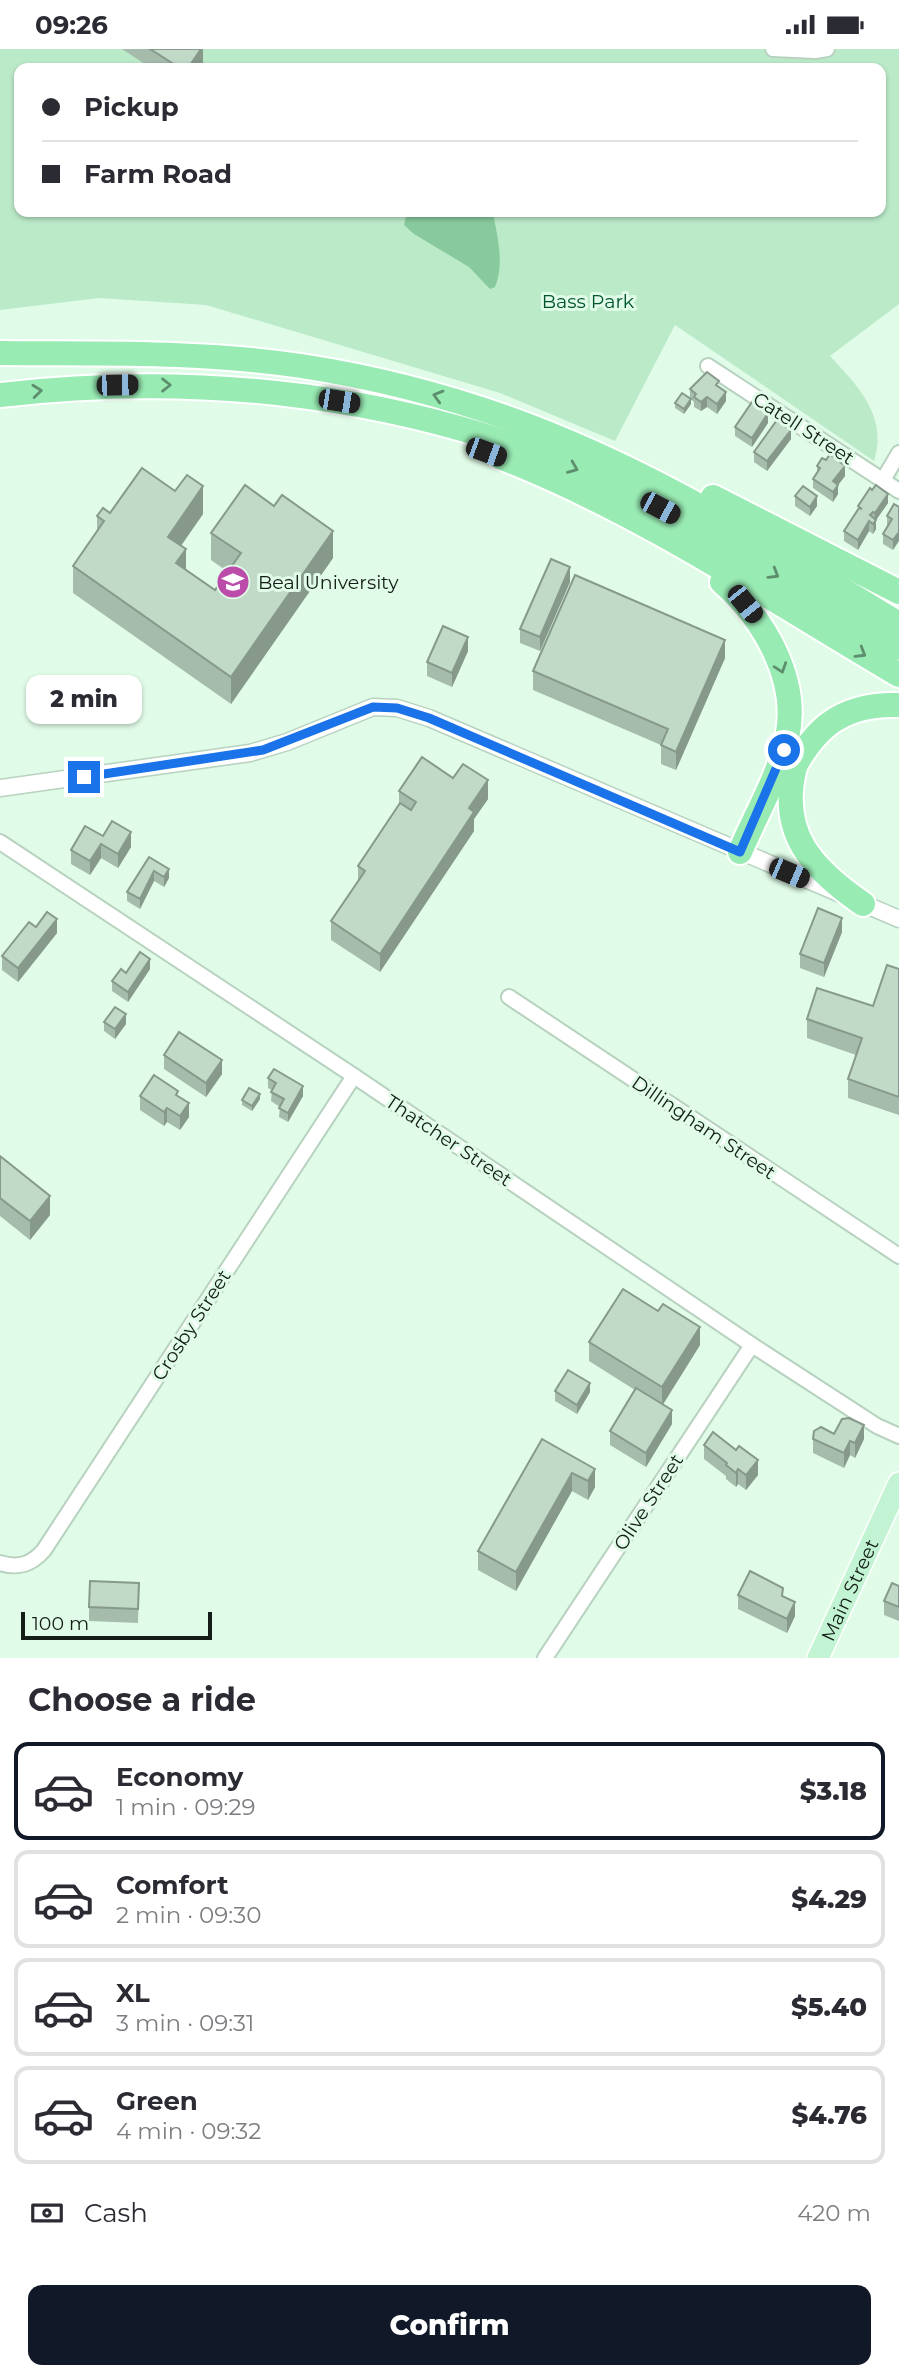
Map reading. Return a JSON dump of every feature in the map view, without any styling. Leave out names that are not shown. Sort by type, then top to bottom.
[{"type":"highway","points":[[0,353],[197,355],[300,366],[415,389],[583,442],[697,490],[899,592]]},
{"type":"highway","points":[[0,361],[92,354]]},
{"type":"highway","points":[[0,395],[85,387],[204,386],[295,394],[430,419],[504,442],[590,474],[679,519],[899,648]]},
{"type":"highway","points":[[295,394],[406,424],[502,458],[584,493],[654,531],[899,675]]},
{"type":"highway","points":[[503,417],[590,451],[653,482],[797,562],[899,624]]},
{"type":"highway","points":[[654,531],[712,573],[745,604],[767,637],[785,680],[789,708],[787,741],[740,852]]},
{"type":"highway","points":[[740,852],[755,841],[765,827],[798,760],[820,731],[844,714],[872,706],[899,705]]},
{"type":"highway","points":[[798,760],[791,784],[790,801],[793,827],[799,841],[821,870],[863,904]]},
{"type":"main road","name":"Main Street","points":[[818,1658],[899,1483]]},
{"type":"street","points":[[773,49],[827,49]]},
{"type":"street","name":"Catell Street","points":[[708,366],[899,491]]},
{"type":"street","points":[[883,480],[899,453]]},
{"type":"street","points":[[0,788],[250,753],[287,742],[365,709],[389,707],[429,718],[899,919]]},
{"type":"street","name":"Thatcher Street","points":[[0,842],[354,1076],[752,1345],[877,1426],[899,1436]]},
{"type":"street","name":"Dillingham Street","points":[[509,997],[899,1257]]},
{"type":"street","name":"Crosby Street","points":[[0,1563],[21,1566],[34,1562],[44,1550],[354,1076]]},
{"type":"street","name":"Olive Street","points":[[545,1658],[752,1345]]},
{"type":"green space","name":"Bass Park","points":[[0,49],[899,49],[899,304],[830,356],[860,391],[874,416],[877,445],[874,461],[675,325],[615,441],[500,393],[206,305],[99,298],[0,310]]},
{"type":"shaded area","points":[[406,217],[494,217],[500,259],[495,287],[490,289],[469,267],[414,234],[404,225]]},
{"type":"building","points":[[150,49],[201,49],[191,63],[172,63]]},
{"type":"building","points":[[707,372],[719,381],[716,385],[726,392],[717,404],[707,397],[701,402],[694,397],[696,394],[690,389]]},
{"type":"building","points":[[682,393],[691,399],[684,409],[675,403]]},
{"type":"building","points":[[752,402],[768,413],[752,438],[735,427]]},
{"type":"building","points":[[777,420],[791,430],[767,461],[754,452]]},
{"type":"building","points":[[830,454],[845,466],[833,481],[838,485],[833,492],[813,479],[820,468],[817,466],[822,458],[826,460]]},
{"type":"building","name":"Beal University","points":[[142,468],[175,491],[187,475],[203,486],[168,537],[186,549],[176,563],[215,590],[241,553],[211,533],[245,485],[274,506],[282,495],[333,531],[231,677],[73,566],[104,521],[97,516],[103,508],[110,513]]},
{"type":"building","points":[[876,485],[888,494],[875,513],[870,515],[876,520],[873,524],[869,521],[858,540],[844,531],[859,508],[862,509],[858,506],[870,488],[872,490]]},
{"type":"building","points":[[803,486],[817,496],[810,507],[795,496]]},
{"type":"building","points":[[894,504],[899,507],[899,532],[893,540],[883,534],[892,519],[887,516]]},
{"type":"building","points":[[551,559],[570,567],[540,637],[520,629]]},
{"type":"building","points":[[575,575],[725,640],[676,752],[661,745],[668,729],[533,671]]},
{"type":"building","points":[[443,626],[468,637],[452,673],[427,662]]},
{"type":"building","points":[[422,757],[453,778],[463,764],[488,780],[469,808],[474,812],[380,954],[331,921],[365,871],[358,866],[400,803],[411,810],[416,802],[399,791]]},
{"type":"building","points":[[112,821],[131,832],[118,854],[101,844],[90,861],[71,850],[85,826],[103,836]]},
{"type":"building","points":[[149,857],[169,869],[164,877],[154,871],[140,899],[127,892]]},
{"type":"building","points":[[818,908],[842,918],[824,963],[800,954]]},
{"type":"building","points":[[47,912],[57,919],[18,968],[2,956],[29,922],[36,927]]},
{"type":"building","points":[[140,952],[150,959],[128,992],[112,981],[121,969],[126,973]]},
{"type":"building","points":[[887,965],[899,969],[899,1097],[848,1079],[862,1038],[807,1019],[817,988],[873,1006]]},
{"type":"building","points":[[115,1007],[126,1014],[115,1029],[104,1022]]},
{"type":"building","points":[[179,1032],[222,1060],[206,1083],[164,1055]]},
{"type":"building","points":[[274,1069],[303,1086],[288,1113],[279,1108],[284,1099],[271,1092],[276,1083],[268,1078]]},
{"type":"building","points":[[154,1075],[178,1091],[176,1095],[189,1103],[180,1116],[167,1108],[164,1112],[140,1096]]},
{"type":"building","points":[[249,1088],[260,1094],[252,1106],[242,1100]]},
{"type":"building","points":[[0,1156],[50,1196],[30,1221],[0,1198]]},
{"type":"building","points":[[623,1289],[658,1311],[663,1304],[700,1327],[662,1387],[589,1342]]},
{"type":"building","points":[[568,1370],[590,1383],[577,1405],[555,1391]]},
{"type":"building","points":[[636,1388],[672,1410],[646,1453],[610,1431]]},
{"type":"building","points":[[849,1418],[864,1425],[855,1443],[850,1441],[844,1453],[813,1439],[814,1431],[821,1427],[834,1434],[842,1419]]},
{"type":"building","points":[[713,1432],[736,1450],[739,1446],[758,1460],[746,1475],[738,1469],[736,1473],[704,1445]]},
{"type":"building","points":[[542,1439],[595,1469],[588,1481],[572,1473],[516,1572],[478,1551]]},
{"type":"building","points":[[750,1571],[783,1588],[782,1596],[795,1602],[787,1619],[738,1595]]},
{"type":"building","points":[[90,1581],[139,1583],[138,1609],[89,1607]]},
{"type":"building","points":[[892,1583],[899,1586],[899,1607],[884,1601]]},
{"type":"place","name":"Beal University","points":[[233,582]]},
{"type":"route","points":[[84,777],[250,753],[287,742],[365,709],[389,707],[429,718],[740,852],[784,750]]}]
